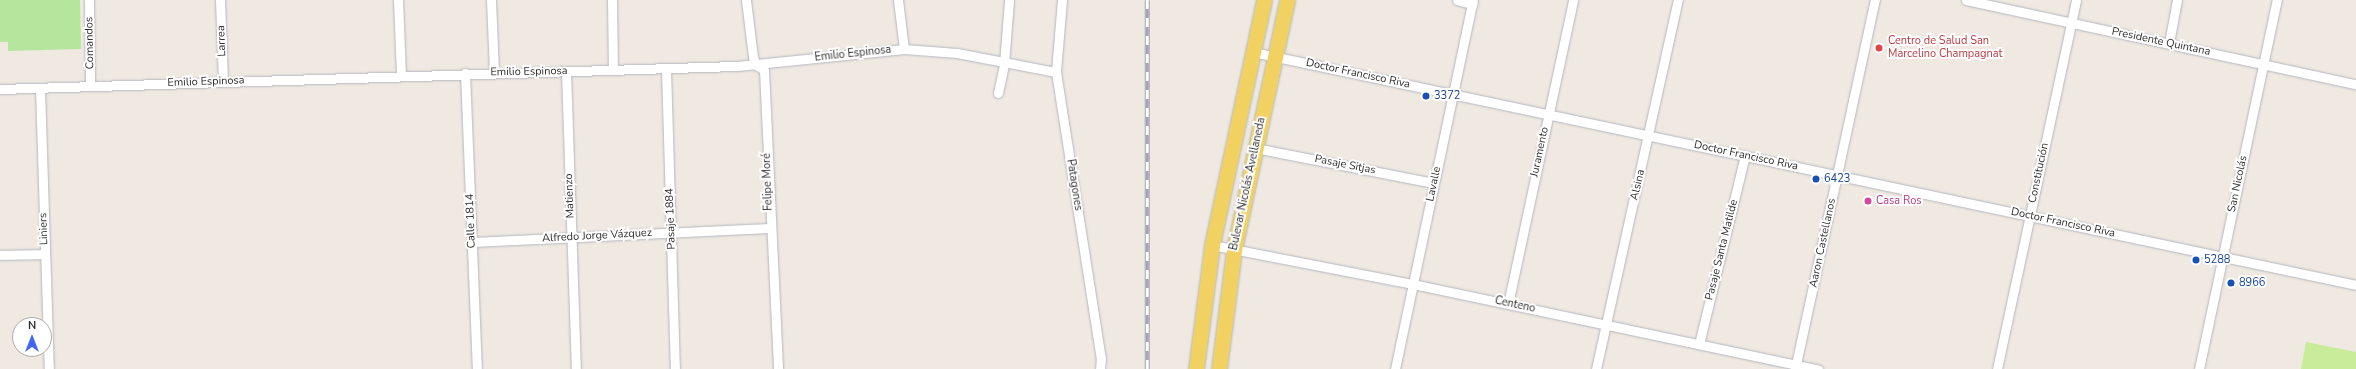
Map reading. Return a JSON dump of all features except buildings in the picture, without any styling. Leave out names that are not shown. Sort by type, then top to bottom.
[{"type":"main road","name":"Bulevar Nicolás Avellaneda","points":[[1196,369],[1212,245],[1264,0]]},
{"type":"main road","name":"Bulevar Nicolás Avellaneda","points":[[1219,369],[1234,250],[1287,0]]},
{"type":"street","name":"Comandos","points":[[89,0],[90,86]]},
{"type":"street","name":"Larrea","points":[[220,0],[223,82]]},
{"type":"street","points":[[398,0],[401,75]]},
{"type":"street","points":[[491,0],[494,72]]},
{"type":"street","points":[[612,0],[613,69]]},
{"type":"street","name":"Felipe Moré","points":[[746,0],[756,65],[764,70],[770,228],[778,369]]},
{"type":"street","points":[[898,0],[904,49]]},
{"type":"street","points":[[998,93],[1004,64],[1010,0]]},
{"type":"street","name":"Patagones","points":[[1062,0],[1056,72],[1101,358],[1100,369]]},
{"type":"street","points":[[1458,0],[1473,2]]},
{"type":"street","name":"Juramento","points":[[1508,304],[1573,0]]},
{"type":"street","name":"Alsina","points":[[1596,369],[1678,0]]},
{"type":"street","name":"Aaron Castellanos","points":[[1796,367],[1875,0]]},
{"type":"street","name":"Presidente Quintana","points":[[1966,0],[2356,84]]},
{"type":"street","name":"Constitución","points":[[1997,369],[2076,0]]},
{"type":"street","points":[[2169,44],[2177,0]]},
{"type":"street","name":"San Nicolás","points":[[2198,369],[2277,0]]},
{"type":"street","name":"Lavalle","points":[[1395,369],[1473,2]]},
{"type":"street","name":"Emilio Espinosa","points":[[0,89],[494,72],[666,69],[756,65],[904,49],[957,52],[1004,64],[1056,72]]},
{"type":"street","name":"Doctor Francisco Riva","points":[[1253,52],[2356,285]]},
{"type":"street","name":"Pasaje 1884","points":[[666,69],[675,369]]},
{"type":"street","name":"Matienzo","points":[[566,71],[576,369]]},
{"type":"street","name":"Calle 1814","points":[[465,73],[477,369]]},
{"type":"street","name":"Liniers","points":[[40,88],[49,369]]},
{"type":"street","name":"Pasaje Sitjas","points":[[1255,148],[1434,183]]},
{"type":"street","name":"Pasaje Santa Matilde","points":[[1699,344],[1745,156]]},
{"type":"street","name":"Alfredo Jorge Vázquez","points":[[472,242],[770,228]]},
{"type":"street","name":"Centeno","points":[[1212,245],[1413,284],[1606,324],[1796,367],[1818,369]]},
{"type":"street","points":[[0,254],[45,254]]},
{"type":"green space","points":[[0,0],[80,0],[81,49],[8,51],[8,42],[0,42]]},
{"type":"green space","points":[[2306,342],[2356,352],[2356,369],[2301,369]]},
{"type":"railway","points":[[1147,0],[1147,369]]},
{"type":"place","name":"Centro de Salud San Marcelino Champagnat","points":[[1879,48]]},
{"type":"place","name":"3372","points":[[1426,96]]},
{"type":"place","name":"6423","points":[[1816,179]]},
{"type":"place","name":"Casa Ros","points":[[1868,201]]},
{"type":"place","name":"5288","points":[[2196,260]]},
{"type":"place","name":"8966","points":[[2231,283]]}]
